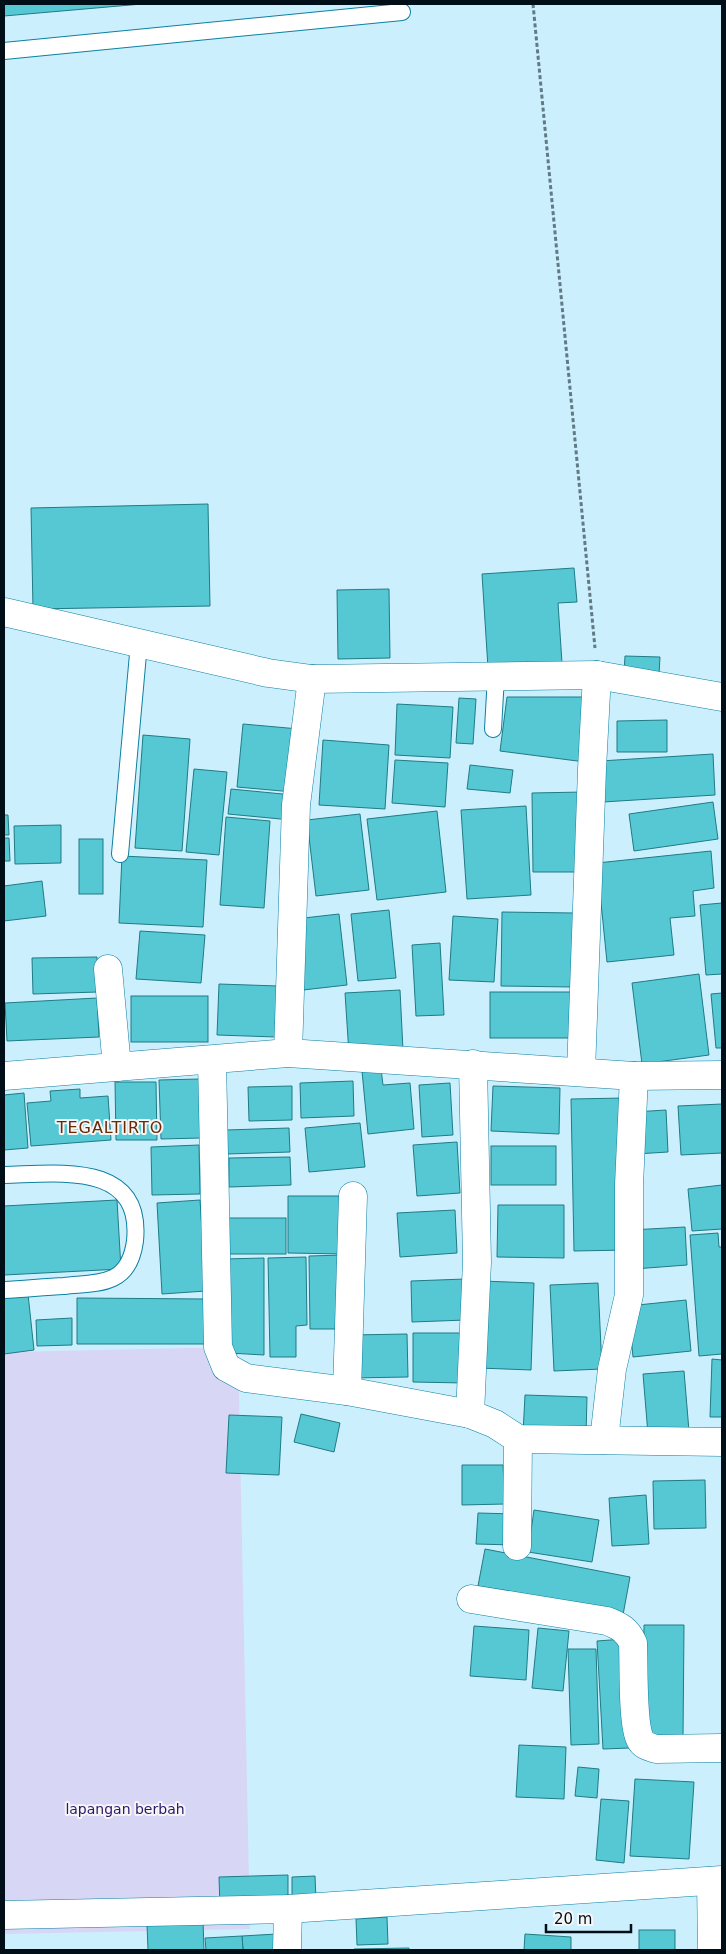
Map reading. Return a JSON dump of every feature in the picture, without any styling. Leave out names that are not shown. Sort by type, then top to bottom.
[{"type":"street","points":[[4,612],[268,673],[312,679],[598,675],[722,697]]},
{"type":"street","points":[[581,1072],[592,769],[598,675]]},
{"type":"street","points":[[288,1053],[296,805],[312,679]]},
{"type":"street","points":[[108,969],[117,1067]]},
{"type":"street","points":[[4,1076],[288,1053],[634,1076],[722,1075]]},
{"type":"street","points":[[212,1060],[218,1348],[226,1367],[246,1378],[348,1391],[470,1414],[495,1424],[518,1439],[722,1442]]},
{"type":"street","points":[[470,1414],[477,1262],[473,1064]]},
{"type":"street","points":[[604,1440],[612,1369],[629,1295],[629,1185],[634,1076]]},
{"type":"street","points":[[348,1391],[353,1196]]},
{"type":"street","points":[[517,1546],[518,1439]]},
{"type":"street","points":[[471,1599],[607,1621],[621,1627],[629,1633],[633,1643],[636,1716],[640,1740],[646,1746],[656,1749],[722,1748]]},
{"type":"street","points":[[4,1915],[288,1909],[717,1881],[712,1950]]},
{"type":"street","points":[[287,1950],[288,1909]]},
{"type":"lane","points":[[4,51],[402,12]]},
{"type":"lane","points":[[120,854],[139,643]]},
{"type":"lane","points":[[493,729],[496,676]]},
{"type":"lane","points":[[4,1175],[75,1173],[96,1177],[115,1186],[129,1202],[134,1216],[135,1234],[133,1253],[126,1268],[114,1278],[96,1283],[4,1290]]},
{"type":"path","points":[[533,4],[598,675]]},
{"type":"green space","name":"lapangan berbah","points":[[238,1347],[250,1929],[4,1934],[4,1352]]},
{"type":"building","points":[[4,4],[142,4],[4,16]]},
{"type":"building","points":[[208,504],[210,606],[33,609],[31,508]]},
{"type":"building","points":[[574,568],[577,602],[558,603],[562,663],[488,668],[482,574]]},
{"type":"building","points":[[389,589],[390,658],[338,659],[337,590]]},
{"type":"building","points":[[625,656],[660,657],[659,675],[624,674]]},
{"type":"building","points":[[507,697],[590,697],[585,762],[500,751]]},
{"type":"building","points":[[459,698],[476,699],[473,744],[456,743]]},
{"type":"building","points":[[397,704],[453,707],[450,758],[395,755]]},
{"type":"building","points":[[667,720],[667,752],[617,752],[617,721]]},
{"type":"building","points":[[243,724],[299,729],[293,792],[237,787]]},
{"type":"building","points":[[143,735],[190,739],[182,851],[135,848]]},
{"type":"building","points":[[323,740],[389,745],[385,809],[319,805]]},
{"type":"building","points":[[713,754],[715,795],[603,802],[600,761]]},
{"type":"building","points":[[395,760],[448,763],[445,807],[392,803]]},
{"type":"building","points":[[470,765],[513,770],[510,793],[467,789]]},
{"type":"building","points":[[194,769],[227,772],[219,855],[186,852]]},
{"type":"building","points":[[231,789],[293,795],[291,820],[228,814]]},
{"type":"building","points":[[583,792],[583,872],[533,872],[532,793]]},
{"type":"building","points":[[713,802],[718,839],[634,851],[629,814]]},
{"type":"building","points":[[526,806],[531,895],[467,899],[461,810]]},
{"type":"building","points":[[437,811],[446,892],[377,900],[367,819]]},
{"type":"building","points":[[360,814],[369,890],[316,896],[307,820]]},
{"type":"building","points":[[4,815],[8,815],[9,835],[4,835]]},
{"type":"building","points":[[226,817],[270,821],[264,908],[220,905]]},
{"type":"building","points":[[61,825],[61,863],[15,864],[14,826]]},
{"type":"building","points":[[4,838],[9,838],[10,861],[4,861]]},
{"type":"building","points":[[79,839],[103,839],[103,894],[79,894]]},
{"type":"building","points":[[711,851],[714,888],[693,891],[695,916],[670,918],[674,955],[607,962],[597,863]]},
{"type":"building","points":[[122,856],[207,860],[203,927],[119,923]]},
{"type":"building","points":[[42,881],[46,916],[4,921],[4,886]]},
{"type":"building","points":[[722,903],[722,974],[706,975],[700,905]]},
{"type":"building","points":[[389,910],[396,978],[358,981],[351,914]]},
{"type":"building","points":[[502,912],[574,913],[573,987],[501,986]]},
{"type":"building","points":[[339,914],[347,985],[303,990],[295,919]]},
{"type":"building","points":[[453,916],[498,919],[494,982],[449,980]]},
{"type":"building","points":[[140,931],[205,935],[201,983],[136,979]]},
{"type":"building","points":[[440,943],[444,1015],[416,1016],[412,945]]},
{"type":"building","points":[[97,957],[98,992],[33,994],[32,958]]},
{"type":"building","points":[[699,974],[709,1055],[642,1064],[632,983]]},
{"type":"building","points":[[219,984],[278,986],[276,1037],[217,1035]]},
{"type":"building","points":[[400,990],[403,1050],[349,1054],[345,993]]},
{"type":"building","points":[[490,992],[576,992],[576,1038],[490,1038]]},
{"type":"building","points":[[722,993],[722,1048],[716,1048],[711,994]]},
{"type":"building","points":[[131,996],[208,996],[208,1042],[131,1042]]},
{"type":"building","points":[[97,998],[99,1037],[7,1041],[5,1003]]},
{"type":"building","points":[[381,1069],[383,1085],[410,1083],[414,1129],[368,1134],[362,1071]]},
{"type":"building","points":[[199,1079],[201,1138],[161,1139],[159,1080]]},
{"type":"building","points":[[353,1081],[354,1116],[301,1118],[300,1083]]},
{"type":"building","points":[[115,1082],[156,1082],[157,1140],[116,1140]]},
{"type":"building","points":[[450,1083],[453,1135],[422,1137],[419,1085]]},
{"type":"building","points":[[292,1086],[292,1120],[249,1121],[248,1087]]},
{"type":"building","points":[[493,1086],[560,1088],[559,1134],[491,1131]]},
{"type":"building","points":[[80,1089],[80,1098],[108,1096],[111,1140],[31,1146],[27,1103],[51,1101],[50,1091]]},
{"type":"building","points":[[24,1093],[28,1148],[4,1150],[4,1095]]},
{"type":"building","points":[[624,1098],[628,1250],[574,1251],[571,1099]]},
{"type":"building","points":[[722,1104],[722,1153],[681,1155],[678,1106]]},
{"type":"building","points":[[666,1110],[668,1152],[636,1154],[634,1112]]},
{"type":"building","points":[[360,1123],[365,1167],[309,1172],[305,1128]]},
{"type":"building","points":[[289,1128],[290,1152],[227,1154],[226,1130]]},
{"type":"building","points":[[457,1142],[460,1193],[417,1196],[413,1145]]},
{"type":"building","points":[[199,1145],[200,1194],[152,1195],[151,1147]]},
{"type":"building","points":[[491,1146],[556,1146],[556,1185],[491,1185]]},
{"type":"building","points":[[290,1157],[291,1185],[229,1187],[229,1158]]},
{"type":"building","points":[[722,1185],[722,1229],[692,1231],[688,1189]]},
{"type":"building","points":[[288,1196],[346,1196],[346,1254],[288,1253]]},
{"type":"building","points":[[117,1200],[121,1269],[4,1275],[4,1206]]},
{"type":"building","points":[[200,1200],[206,1291],[162,1294],[157,1203]]},
{"type":"building","points":[[498,1205],[564,1205],[564,1258],[497,1257]]},
{"type":"building","points":[[455,1210],[457,1253],[400,1257],[397,1213]]},
{"type":"building","points":[[222,1218],[286,1218],[286,1254],[222,1254]]},
{"type":"building","points":[[685,1227],[687,1265],[634,1269],[631,1230]]},
{"type":"building","points":[[718,1233],[719,1247],[722,1247],[722,1354],[699,1356],[690,1235]]},
{"type":"building","points":[[343,1255],[345,1329],[310,1329],[309,1256]]},
{"type":"building","points":[[306,1257],[307,1325],[296,1326],[296,1357],[270,1357],[268,1258]]},
{"type":"building","points":[[264,1258],[264,1355],[229,1353],[224,1259]]},
{"type":"building","points":[[465,1279],[466,1320],[412,1322],[411,1281]]},
{"type":"building","points":[[482,1281],[534,1283],[531,1370],[479,1368]]},
{"type":"building","points":[[598,1283],[602,1369],[554,1371],[550,1285]]},
{"type":"building","points":[[28,1294],[34,1350],[4,1354],[4,1297]]},
{"type":"building","points":[[77,1298],[207,1299],[206,1344],[77,1344]]},
{"type":"building","points":[[686,1300],[691,1351],[633,1357],[628,1306]]},
{"type":"building","points":[[72,1318],[72,1345],[37,1346],[36,1320]]},
{"type":"building","points":[[413,1333],[464,1333],[464,1383],[413,1382]]},
{"type":"building","points":[[407,1334],[408,1377],[352,1378],[351,1335]]},
{"type":"building","points":[[712,1359],[722,1360],[722,1417],[710,1417]]},
{"type":"building","points":[[684,1371],[689,1431],[648,1434],[643,1374]]},
{"type":"building","points":[[525,1395],[587,1397],[586,1435],[523,1434]]},
{"type":"building","points":[[301,1414],[340,1423],[334,1452],[294,1442]]},
{"type":"building","points":[[229,1415],[282,1417],[279,1475],[226,1473]]},
{"type":"building","points":[[462,1465],[503,1465],[505,1504],[462,1505]]},
{"type":"building","points":[[705,1480],[706,1528],[654,1529],[653,1481]]},
{"type":"building","points":[[646,1495],[649,1544],[612,1546],[609,1498]]},
{"type":"building","points":[[534,1510],[599,1520],[592,1562],[528,1552]]},
{"type":"building","points":[[478,1513],[514,1514],[513,1545],[476,1544]]},
{"type":"building","points":[[485,1549],[630,1577],[623,1615],[478,1586]]},
{"type":"building","points":[[644,1625],[684,1625],[683,1738],[643,1738]]},
{"type":"building","points":[[474,1626],[529,1630],[526,1680],[470,1676]]},
{"type":"building","points":[[538,1628],[569,1631],[563,1691],[532,1688]]},
{"type":"building","points":[[624,1639],[630,1748],[603,1749],[597,1641]]},
{"type":"building","points":[[568,1649],[596,1649],[599,1744],[571,1745]]},
{"type":"building","points":[[519,1745],[566,1747],[564,1799],[516,1797]]},
{"type":"building","points":[[578,1767],[599,1769],[597,1798],[575,1796]]},
{"type":"building","points":[[635,1779],[694,1782],[689,1859],[630,1856]]},
{"type":"building","points":[[601,1799],[629,1801],[624,1863],[596,1860]]},
{"type":"building","points":[[288,1875],[288,1907],[220,1907],[219,1877]]},
{"type":"building","points":[[315,1876],[316,1901],[292,1902],[292,1877]]},
{"type":"building","points":[[387,1917],[388,1944],[357,1945],[356,1919]]},
{"type":"building","points":[[203,1921],[204,1950],[148,1950],[147,1924]]},
{"type":"building","points":[[639,1930],[675,1930],[675,1950],[639,1950]]},
{"type":"building","points":[[277,1934],[278,1950],[243,1950],[242,1936]]},
{"type":"building","points":[[525,1934],[571,1937],[571,1950],[524,1950]]},
{"type":"building","points":[[242,1936],[243,1950],[206,1950],[205,1938]]},
{"type":"building","points":[[409,1948],[409,1950],[354,1950],[354,1949]]},
{"type":"district","name":"TEGALTIRTO","points":[[110,1127]]}]
